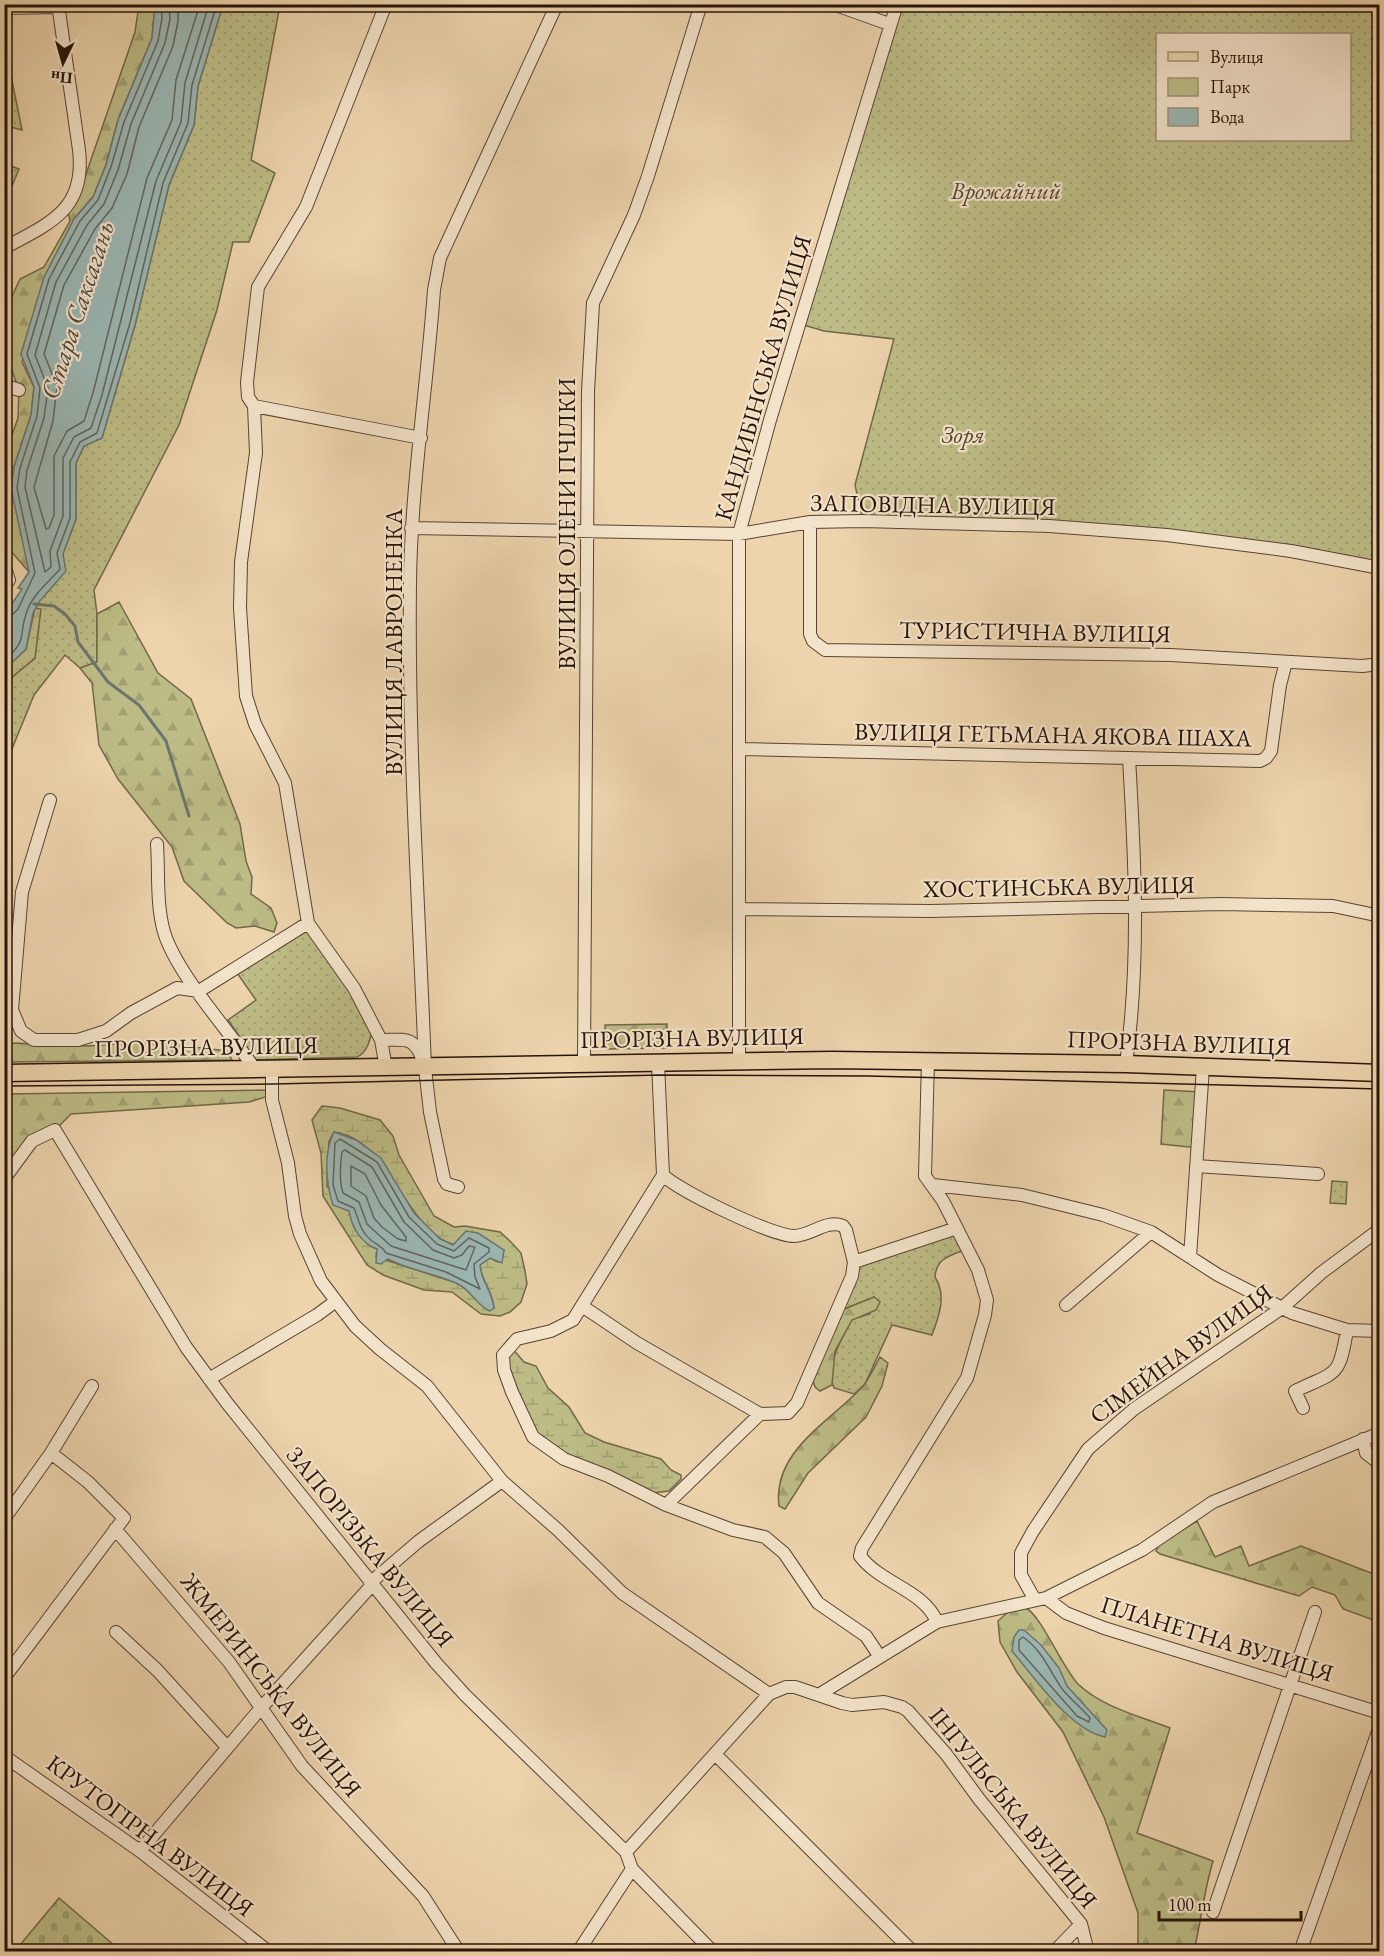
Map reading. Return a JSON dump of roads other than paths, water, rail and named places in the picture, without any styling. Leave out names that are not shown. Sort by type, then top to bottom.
[{"type":"main road","name":"ПРОРІЗНА ВУЛИЦЯ","points":[[4,1073],[928,1060],[1380,1073]]},
{"type":"street","points":[[386,4],[306,207],[258,287],[247,382],[248,397],[254,406],[256,453],[241,562],[242,674],[246,696],[255,724],[285,783],[308,923],[354,988],[381,1040],[386,1068]]},
{"type":"street","name":"ВУЛИЦЯ ЛАВРОНЕНКА","points":[[458,1187],[447,1184],[444,1179],[430,1112],[425,1068],[415,794],[410,585],[411,528],[434,290],[440,258],[557,4]]},
{"type":"street","name":"ВУЛИЦЯ ОЛЕНИ ПЧІЛКИ","points":[[584,1064],[587,532],[589,367],[593,303],[634,215],[701,4]]},
{"type":"street","points":[[833,4],[889,24]]},
{"type":"street","name":"КАНДИБІНСЬКА ВУЛИЦЯ","points":[[739,1062],[739,534],[770,420],[889,24],[897,4]]},
{"type":"street","points":[[4,8],[58,6],[81,163],[78,187],[72,201],[61,214],[4,248]]},
{"type":"street","points":[[4,385],[19,390]]},
{"type":"street","points":[[254,406],[421,438]]},
{"type":"street","name":"ЗАПОВІДНА ВУЛИЦЯ","points":[[411,528],[739,534],[810,522],[863,521],[1048,526],[1143,533],[1291,552],[1380,568]]},
{"type":"street","name":"ТУРИСТИЧНА ВУЛИЦЯ","points":[[810,522],[810,634],[813,641],[825,650],[1171,655],[1286,662],[1380,664]]},
{"type":"street","points":[[4,564],[9,580],[4,587]]},
{"type":"street","name":"ВУЛИЦЯ ГЕТЬМАНА ЯКОВА ШАХА","points":[[739,750],[1260,761],[1266,758],[1270,751],[1280,685],[1286,662]]},
{"type":"street","points":[[1126,1064],[1135,971],[1136,905],[1129,758]]},
{"type":"street","points":[[50,800],[22,892],[12,1003],[16,1025],[34,1040],[78,1040],[106,1031],[131,1013],[177,988],[198,991],[308,923]]},
{"type":"street","points":[[158,844],[164,930],[176,957],[198,991],[264,1071],[288,1163],[295,1216],[321,1281],[367,1338],[441,1400],[502,1481],[558,1530],[622,1593],[769,1694],[626,1852]]},
{"type":"street","name":"ХОСТИНСЬКА ВУЛИЦЯ","points":[[739,909],[930,911],[1136,905],[1333,906],[1380,916]]},
{"type":"street","points":[[381,1040],[407,1039],[415,1044],[425,1068]]},
{"type":"street","points":[[928,1060],[925,1176],[933,1185],[957,1228],[978,1270],[987,1300],[973,1359],[957,1396],[862,1548],[860,1556],[886,1579],[931,1608],[937,1622]]},
{"type":"street","points":[[658,1063],[663,1175],[573,1320],[564,1326],[517,1339],[506,1350],[503,1359],[504,1370],[512,1392],[530,1432],[543,1445],[564,1459],[617,1480],[666,1505],[733,1530],[765,1537],[773,1542],[784,1553],[818,1603],[866,1636],[880,1657]]},
{"type":"street","points":[[1190,1257],[1203,1067]]},
{"type":"street","name":"ЗАПОРІЗЬКА ВУЛИЦЯ","points":[[4,1179],[32,1141],[55,1130],[186,1347],[208,1379],[371,1584],[465,1695],[626,1852],[632,1869],[713,1952]]},
{"type":"street","points":[[1196,1166],[1318,1174]]},
{"type":"street","points":[[582,1306],[637,1343],[760,1414],[788,1413],[794,1408],[843,1298],[854,1262],[846,1230],[840,1224],[831,1224],[801,1235],[776,1233],[721,1208],[663,1175]]},
{"type":"street","points":[[933,1185],[1022,1195],[1103,1215],[1151,1232],[1218,1275],[1282,1308],[1347,1330],[1380,1331]]},
{"type":"street","points":[[854,1262],[957,1228]]},
{"type":"street","name":"СІМЕЙНА ВУЛИЦЯ","points":[[1041,1599],[1021,1575],[1021,1553],[1033,1531],[1088,1449],[1134,1410],[1282,1308],[1321,1272],[1380,1229]]},
{"type":"street","points":[[1066,1305],[1151,1232]]},
{"type":"street","points":[[208,1379],[317,1315],[336,1300]]},
{"type":"street","points":[[1303,1408],[1295,1391],[1337,1371],[1342,1362],[1347,1330]]},
{"type":"street","points":[[4,1519],[51,1453],[92,1386]]},
{"type":"street","points":[[666,1505],[760,1414]]},
{"type":"street","points":[[820,1694],[937,1622],[1041,1599],[1142,1550],[1213,1502],[1380,1433]]},
{"type":"street","points":[[1363,1439],[1366,1453],[1380,1464]]},
{"type":"street","points":[[4,1678],[124,1518],[88,1482],[51,1453]]},
{"type":"street","points":[[140,1851],[227,1747],[371,1584],[419,1541],[502,1481]]},
{"type":"street","name":"ЖМЕРИНСЬКА ВУЛИЦЯ","points":[[115,1529],[213,1644],[303,1766],[423,1896],[459,1952]]},
{"type":"street","name":"ПЛАНЕТНА ВУЛИЦЯ","points":[[1041,1599],[1066,1613],[1104,1628],[1380,1713]]},
{"type":"street","points":[[1213,1912],[1315,1612]]},
{"type":"street","points":[[116,1632],[158,1671],[227,1747]]},
{"type":"street","name":"ІНГУЛЬСЬКА ВУЛИЦЯ","points":[[769,1694],[786,1687],[820,1694],[852,1705],[890,1703],[908,1712],[946,1754],[979,1799],[1081,1924],[1088,1952]]},
{"type":"street","points":[[1300,1952],[1380,1726]]},
{"type":"street","points":[[715,1754],[913,1952]]},
{"type":"street","name":"КРУТОГІРНА ВУЛИЦЯ","points":[[4,1756],[140,1851],[269,1952]]},
{"type":"street","points":[[578,1952],[632,1869]]},
{"type":"street","points":[[1054,1952],[1081,1924]]},
{"type":"water","name":"Стара Саксагань","points":[[155,5],[223,5],[198,86],[194,125],[169,185],[135,325],[102,438],[84,446],[76,463],[76,519],[63,554],[66,571],[39,602],[33,613],[26,649],[5,669],[5,614],[22,589],[18,588],[29,572],[11,488],[14,467],[31,415],[34,387],[21,354],[44,277],[74,219],[93,197],[106,165],[118,120],[152,38]]},
{"type":"water","points":[[334,1132],[356,1140],[381,1158],[414,1213],[440,1239],[453,1245],[466,1231],[478,1233],[504,1250],[502,1263],[490,1258],[480,1265],[494,1308],[490,1311],[485,1309],[467,1290],[450,1280],[388,1259],[381,1264],[376,1263],[377,1249],[366,1243],[358,1234],[349,1211],[333,1205],[327,1159]]},
{"type":"water","points":[[1019,1630],[1024,1630],[1041,1645],[1059,1668],[1067,1686],[1107,1730],[1105,1737],[1092,1732],[1066,1714],[1012,1651],[1014,1637]]},
{"type":"waterway","points":[[34,604],[54,606],[65,614],[75,626],[78,642],[108,682],[139,705],[166,741],[189,816]]},
{"type":"tram line","points":[[4,1086],[274,1084],[659,1075],[868,1076],[1380,1089]]},
{"type":"park label","name":"Врожайний","points":[[1006,191]]},
{"type":"park label","name":"Зоря","points":[[963,435]]}]
